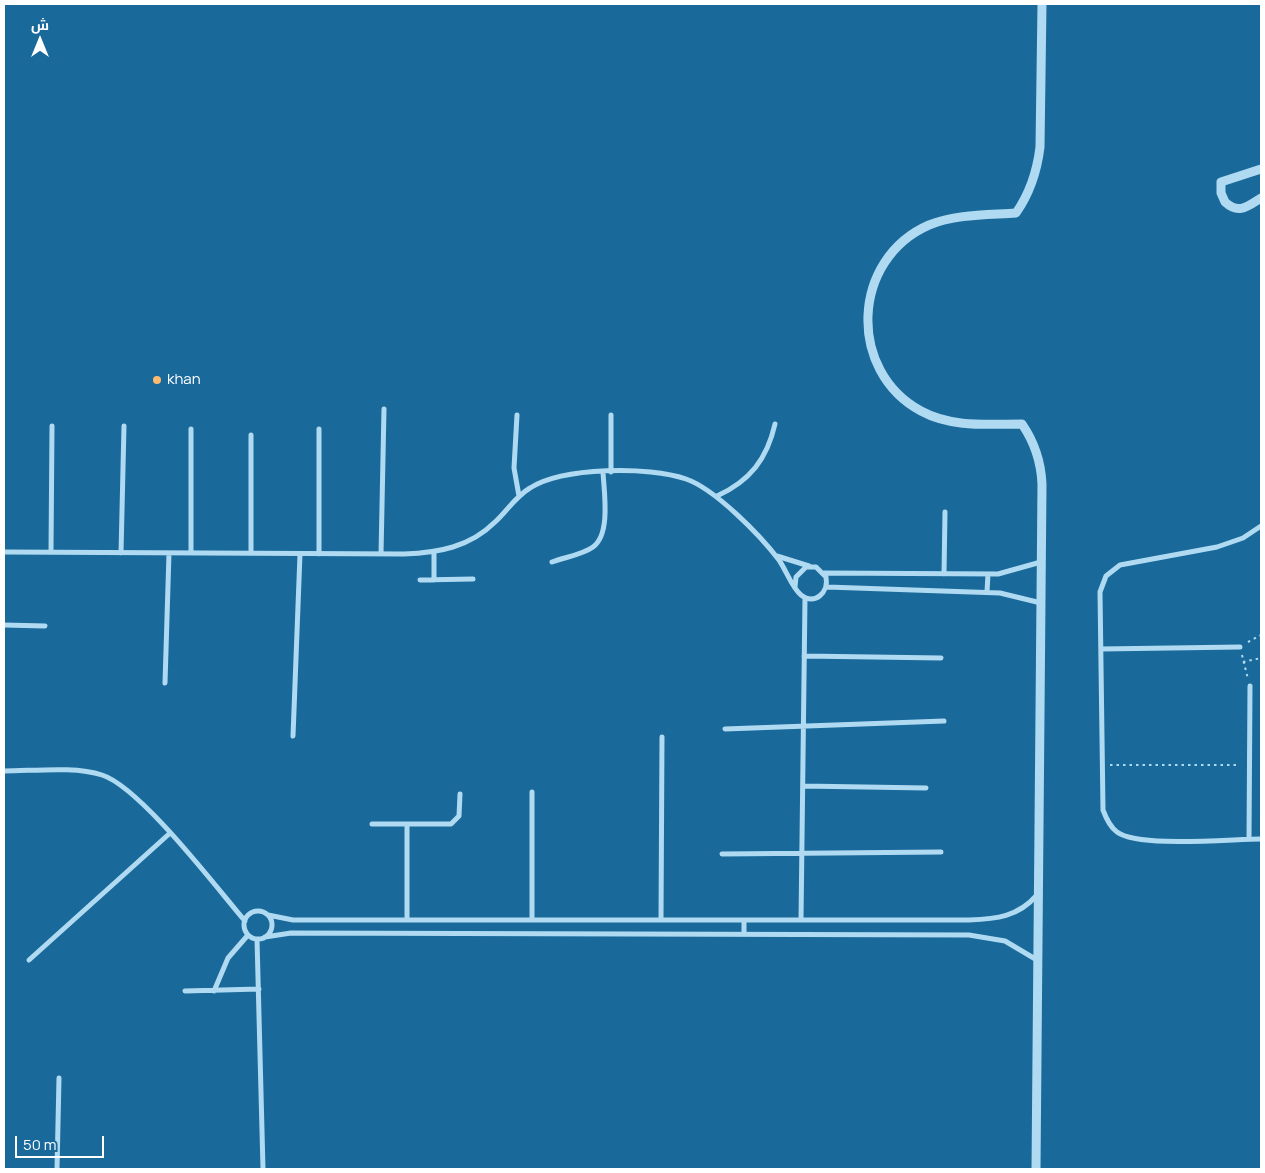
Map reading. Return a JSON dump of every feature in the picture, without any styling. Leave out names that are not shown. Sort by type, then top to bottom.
[{"type":"street","points":[[1036,1169],[1042,474],[1037,452],[1022,424],[948,421],[922,412],[910,404],[894,390],[881,374],[870,348],[866,321],[870,294],[880,269],[887,258],[906,239],[930,225],[942,221],[1016,213],[1022,203],[1036,170],[1040,147],[1042,4]]},
{"type":"street","points":[[1261,169],[1221,182],[1220,187],[1225,202],[1237,209],[1248,208],[1261,198]]},
{"type":"street","points":[[381,554],[384,409]]},
{"type":"street","points":[[611,414],[611,472]]},
{"type":"street","points":[[517,415],[514,468],[519,496]]},
{"type":"street","points":[[717,496],[739,485],[756,468],[768,447],[775,424]]},
{"type":"street","points":[[51,552],[52,426]]},
{"type":"street","points":[[121,553],[124,426]]},
{"type":"street","points":[[191,429],[191,553]]},
{"type":"street","points":[[319,429],[319,554]]},
{"type":"street","points":[[251,434],[252,554]]},
{"type":"street","points":[[552,562],[588,550],[601,538],[604,526],[603,472]]},
{"type":"street","points":[[4,552],[252,554],[434,552],[462,544],[484,531],[519,496],[549,479],[572,474],[648,472],[675,476],[698,484],[717,496],[774,554],[795,587],[805,598],[801,920]]},
{"type":"street","points":[[944,574],[945,512]]},
{"type":"street","points":[[1261,526],[1243,538],[1217,547],[1128,563],[1112,569],[1106,576],[1100,592],[1103,810],[1112,827],[1126,838],[1138,840],[1261,839]]},
{"type":"street","points":[[434,552],[434,580]]},
{"type":"street","points":[[165,684],[169,553]]},
{"type":"street","points":[[293,736],[300,554]]},
{"type":"street","points":[[774,554],[792,562],[811,566],[824,573],[988,574],[1013,571],[1041,562]]},
{"type":"street","points":[[795,587],[798,573],[811,566]]},
{"type":"street","points":[[824,573],[827,587]]},
{"type":"street","points":[[987,592],[988,574]]},
{"type":"street","points":[[420,580],[473,579]]},
{"type":"street","points":[[805,598],[818,597],[827,587],[987,592],[1013,595],[1041,603]]},
{"type":"street","points":[[4,625],[45,626]]},
{"type":"street","points":[[1101,650],[1240,647]]},
{"type":"street","points":[[804,656],[941,658]]},
{"type":"street","points":[[1250,686],[1250,839]]},
{"type":"street","points":[[726,729],[944,722]]},
{"type":"street","points":[[660,920],[662,737]]},
{"type":"street","points":[[4,771],[83,771],[102,775],[128,789],[245,921]]},
{"type":"street","points":[[803,786],[926,788]]},
{"type":"street","points":[[532,792],[532,920]]},
{"type":"street","points":[[372,824],[454,823],[459,816],[460,794]]},
{"type":"street","points":[[407,824],[407,919]]},
{"type":"street","points":[[29,960],[169,834]]},
{"type":"street","points":[[722,854],[940,852]]},
{"type":"street","points":[[1037,895],[1016,912],[990,920],[293,920],[261,912],[253,912],[245,921],[244,926],[248,935],[257,939],[292,933],[470,932],[982,935],[1005,941],[1037,960]]},
{"type":"street","points":[[266,937],[272,929],[268,915]]},
{"type":"street","points":[[470,919],[470,932]]},
{"type":"street","points":[[744,920],[744,934]]},
{"type":"street","points":[[214,991],[228,958],[248,935]]},
{"type":"street","points":[[257,939],[263,1169]]},
{"type":"street","points":[[185,991],[259,990]]},
{"type":"street","points":[[57,1169],[59,1078]]},
{"type":"path","points":[[1250,686],[1240,647],[1261,635]]},
{"type":"path","points":[[1244,662],[1261,658]]},
{"type":"path","points":[[1103,765],[1250,765]]},
{"type":"place","name":"khan","points":[[157,380]]}]
